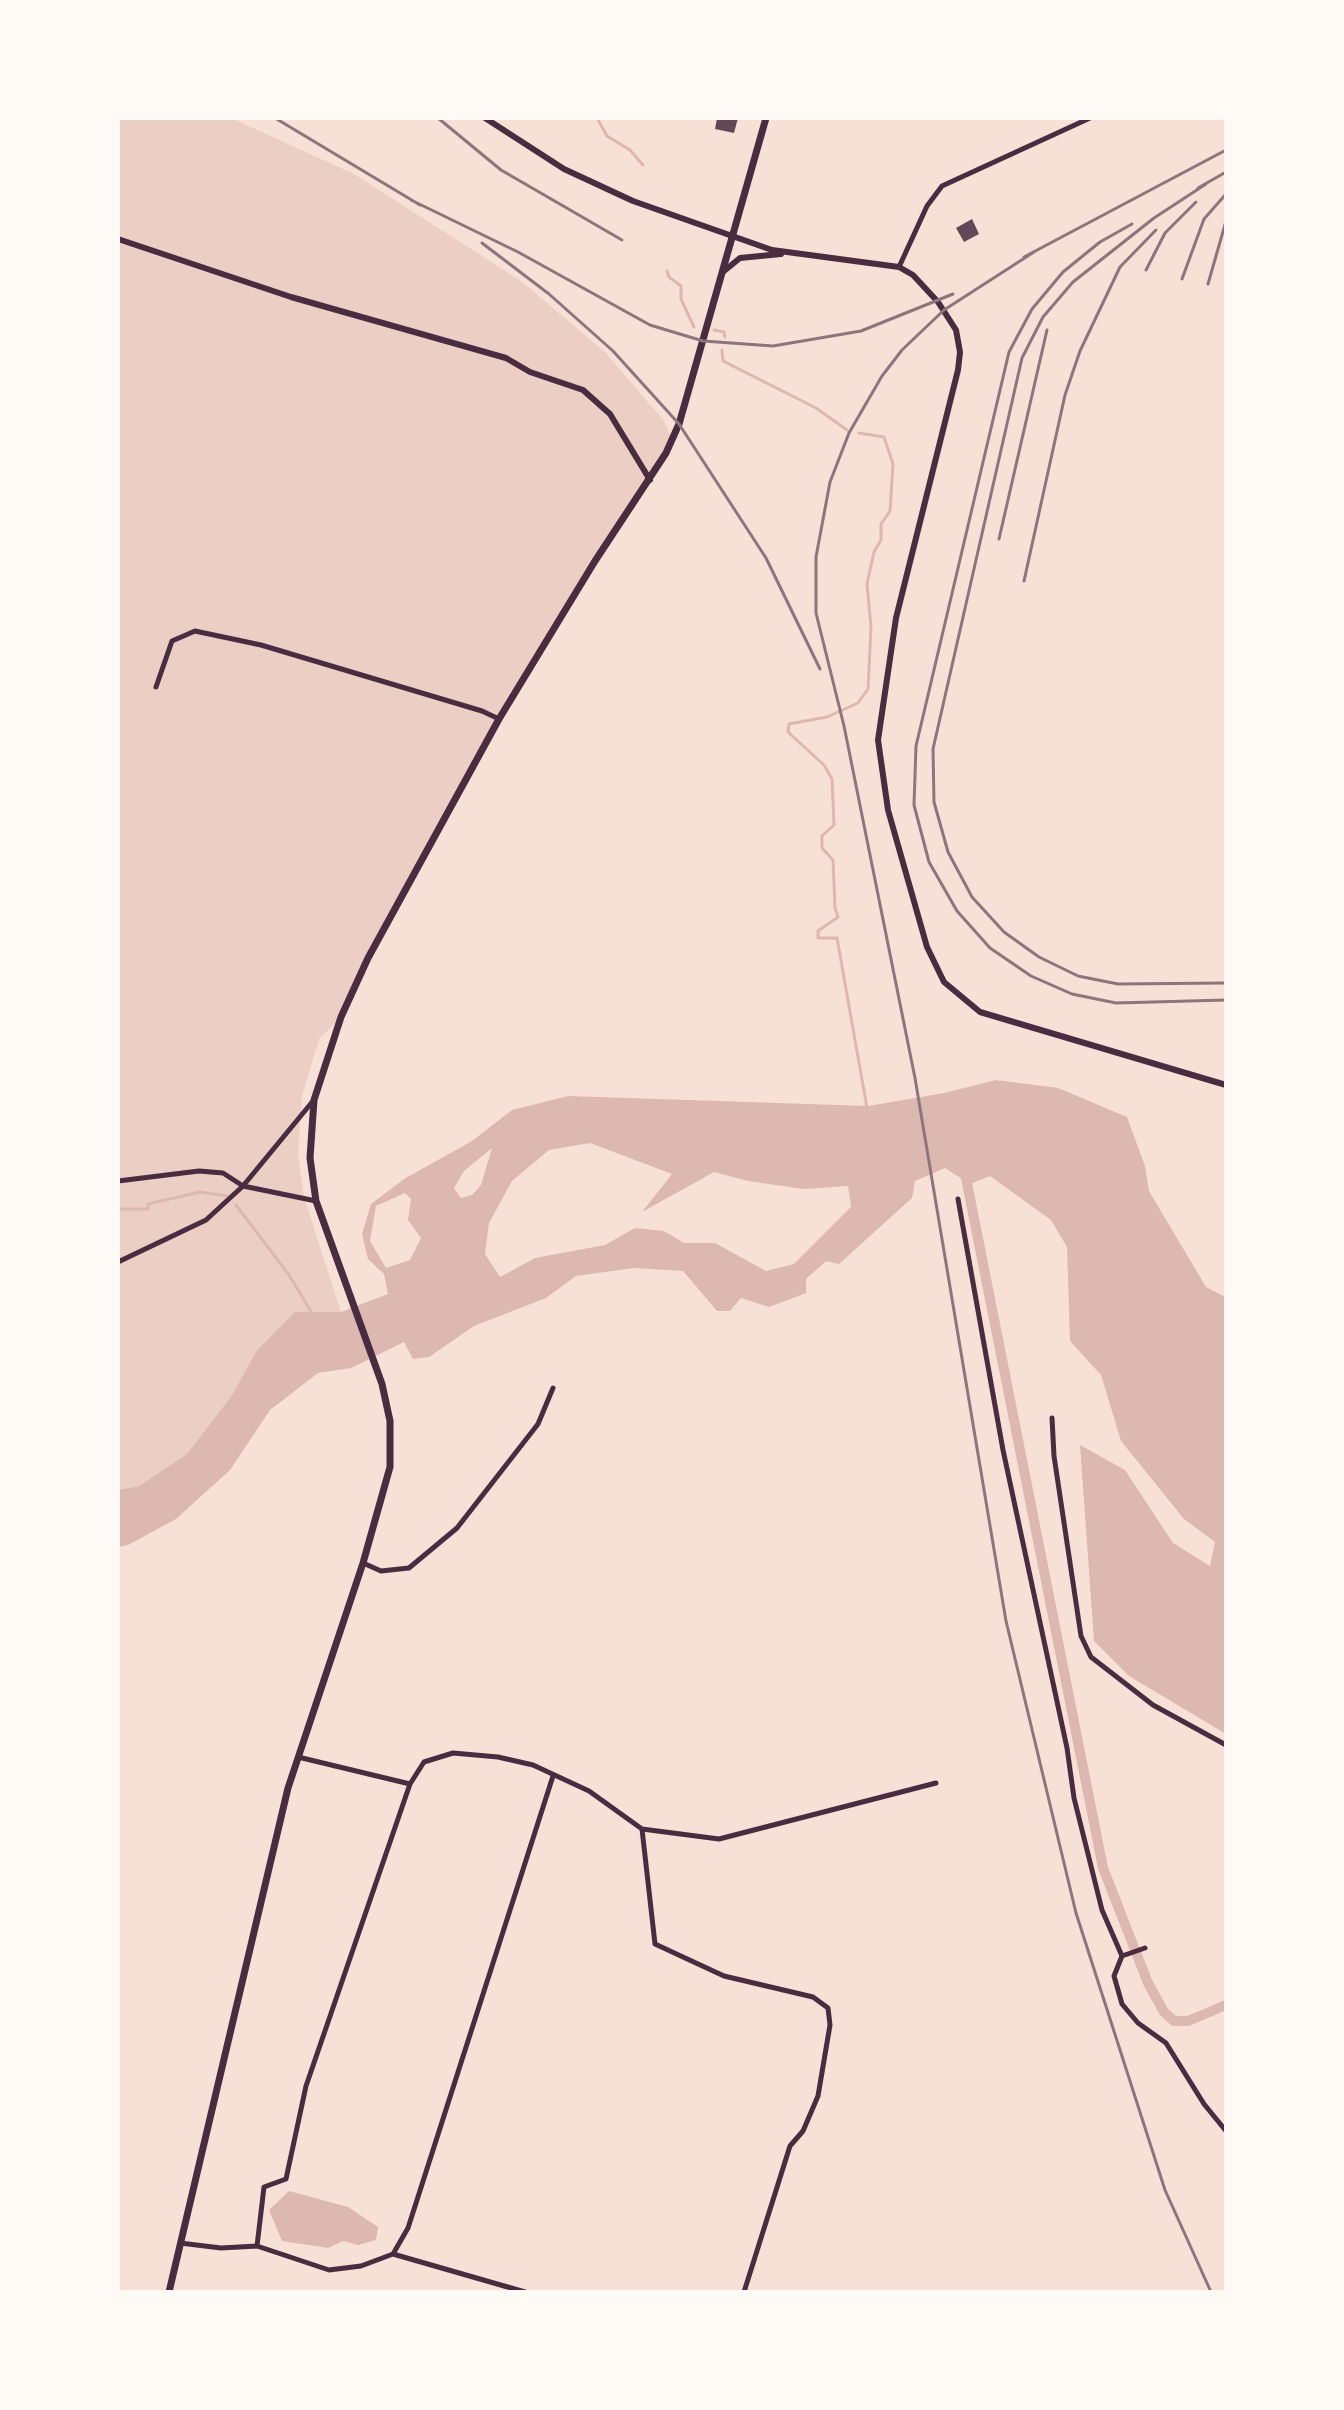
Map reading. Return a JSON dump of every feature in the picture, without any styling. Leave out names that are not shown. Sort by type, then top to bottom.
[{"type":"main road","points":[[485,118],[564,169],[605,190],[735,237],[789,254],[899,267],[913,275],[944,310],[956,330],[960,352],[896,618],[878,740],[888,810],[927,947],[944,982],[980,1012],[1226,1085]]},
{"type":"main road","points":[[169,2292],[298,1757],[363,1563],[390,1467],[390,1421],[382,1384],[339,1272],[316,1201],[310,1158],[314,1100],[341,1017],[368,958],[499,719],[595,561],[650,480],[679,424],[735,237],[766,118]]},
{"type":"main road","points":[[118,239],[291,297],[506,358],[530,372],[583,390],[610,414],[650,480]]},
{"type":"main road","points":[[724,271],[740,258],[789,254]]},
{"type":"street","points":[[899,267],[927,206],[942,186],[1090,118]]},
{"type":"street","points":[[156,687],[172,641],[195,631],[261,645],[482,711],[499,719]]},
{"type":"street","points":[[118,1262],[206,1220],[243,1186],[314,1100]]},
{"type":"street","points":[[118,1181],[199,1171],[223,1173],[243,1186],[316,1201]]},
{"type":"street","points":[[958,1199],[1003,1450],[1067,1748],[1074,1798],[1102,1910],[1122,1956],[1114,1976],[1122,2004],[1138,2023],[1166,2043],[1204,2104],[1226,2131]]},
{"type":"street","points":[[363,1563],[381,1571],[409,1568],[457,1528],[538,1424],[553,1388]]},
{"type":"street","points":[[1052,1418],[1054,1456],[1081,1636],[1091,1657],[1153,1705],[1226,1745]]},
{"type":"street","points":[[257,2246],[264,2187],[286,2179],[306,2086],[410,1784],[424,1762],[453,1753],[498,1757],[533,1765],[589,1791],[642,1829],[719,1839],[936,1783]]},
{"type":"street","points":[[298,1757],[410,1784]]},
{"type":"street","points":[[393,2254],[408,2228],[553,1776]]},
{"type":"street","points":[[642,1829],[655,1944],[724,1976],[813,1997],[828,2008],[830,2025],[818,2096],[803,2131],[790,2146],[744,2292]]},
{"type":"street","points":[[1122,1956],[1145,1948]]},
{"type":"street","points":[[180,2243],[221,2248],[257,2246],[329,2270],[361,2266],[393,2254],[525,2292]]},
{"type":"shaded area","points":[[118,118],[231,118],[354,174],[521,281],[605,352],[664,421],[672,439],[499,719],[341,1017],[319,1039],[302,1096],[298,1154],[304,1197],[341,1312],[295,1313],[257,1350],[232,1395],[187,1454],[139,1486],[118,1490]]},
{"type":"shaded area","points":[[996,1080],[1058,1088],[1127,1117],[1145,1166],[1149,1191],[1206,1287],[1223,1296],[1226,1294],[1226,1734],[1129,1676],[1094,1641],[1080,1445],[1125,1470],[1173,1543],[1210,1566],[1215,1542],[1184,1519],[1121,1441],[1101,1375],[1070,1341],[1067,1247],[1051,1220],[990,1176],[970,1184],[945,1168],[915,1181],[912,1198],[839,1264],[826,1261],[806,1279],[806,1293],[769,1307],[741,1298],[730,1311],[717,1311],[683,1271],[634,1268],[576,1276],[546,1298],[474,1326],[429,1357],[413,1359],[404,1342],[351,1368],[318,1373],[270,1410],[230,1470],[176,1519],[128,1545],[118,1547],[118,1490],[139,1486],[187,1454],[232,1395],[257,1350],[295,1312],[341,1312],[388,1294],[384,1274],[368,1259],[362,1234],[371,1204],[404,1179],[472,1141],[512,1110],[568,1096],[868,1106]],"holes":[[[590,1143],[672,1174],[642,1212],[714,1172],[748,1181],[804,1189],[848,1186],[851,1207],[794,1264],[766,1271],[715,1243],[684,1243],[664,1231],[635,1228],[605,1245],[535,1258],[500,1277],[485,1254],[489,1223],[512,1181],[549,1150]],[[492,1148],[481,1185],[472,1195],[461,1198],[454,1188],[464,1171]],[[405,1193],[411,1199],[408,1220],[421,1238],[410,1260],[386,1268],[370,1241],[376,1206]]]},
{"type":"shaded area","points":[[289,2191],[348,2207],[378,2227],[376,2240],[358,2245],[343,2241],[328,2248],[282,2241],[269,2210]]},
{"type":"building","points":[[717,118],[738,118],[734,133],[715,129]]},
{"type":"building","points":[[972,219],[979,234],[964,242],[956,228]]},
{"type":"waterway","points":[[597,118],[607,136],[630,150],[643,165]]},
{"type":"waterway","points":[[667,271],[669,277],[681,286],[681,299],[694,327]]},
{"type":"waterway","points":[[714,330],[724,332],[725,337]]},
{"type":"waterway","points":[[722,350],[723,361],[816,408],[847,430]]},
{"type":"waterway","points":[[859,433],[884,437],[893,464],[890,511],[881,524],[881,540],[874,552],[867,584],[871,627],[868,689],[858,703],[827,717],[789,724],[788,732],[824,765],[832,779],[834,825],[822,836],[822,848],[833,860],[838,917],[818,931],[818,938],[837,938],[867,1108]]},
{"type":"waterway","points":[[965,1173],[1103,1868],[1148,1983],[1164,2012],[1174,2021],[1188,2021],[1226,2005]]},
{"type":"waterway","points":[[118,1209],[148,1209],[148,1204],[200,1192],[227,1196]]},
{"type":"waterway","points":[[236,1205],[289,1275],[312,1313]]},
{"type":"railway","points":[[275,118],[420,205]]},
{"type":"railway","points":[[438,118],[501,170],[622,240]]},
{"type":"railway","points":[[1024,257],[1226,150]]},
{"type":"railway","points":[[1198,188],[1226,172]]},
{"type":"railway","points":[[1206,184],[1154,218],[1073,282],[1043,317],[1022,358],[933,749],[934,802],[948,852],[972,897],[1004,932],[1039,957],[1078,976],[1118,984],[1226,983]]},
{"type":"railway","points":[[1182,279],[1204,219],[1226,194]]},
{"type":"railway","points":[[411,200],[518,252],[650,325],[703,341],[773,346],[861,331],[953,294]]},
{"type":"railway","points":[[1146,270],[1165,233],[1196,202]]},
{"type":"railway","points":[[1208,284],[1226,221]]},
{"type":"railway","points":[[1132,224],[1100,242],[1063,272],[1032,309],[1009,352],[916,746],[914,805],[929,862],[957,911],[990,948],[1031,976],[1072,994],[1116,1003],[1226,1000]]},
{"type":"railway","points":[[1024,581],[1065,395],[1080,351],[1120,267],[1156,230]]},
{"type":"railway","points":[[482,243],[549,294],[613,351],[679,424],[766,558],[820,669]]},
{"type":"railway","points":[[1034,252],[944,310],[902,350],[882,376],[849,433],[830,482],[816,557],[816,613],[844,726],[915,1078],[1006,1621],[1076,1913],[1165,2190],[1211,2292]]},
{"type":"railway","points":[[999,539],[1047,330]]}]
